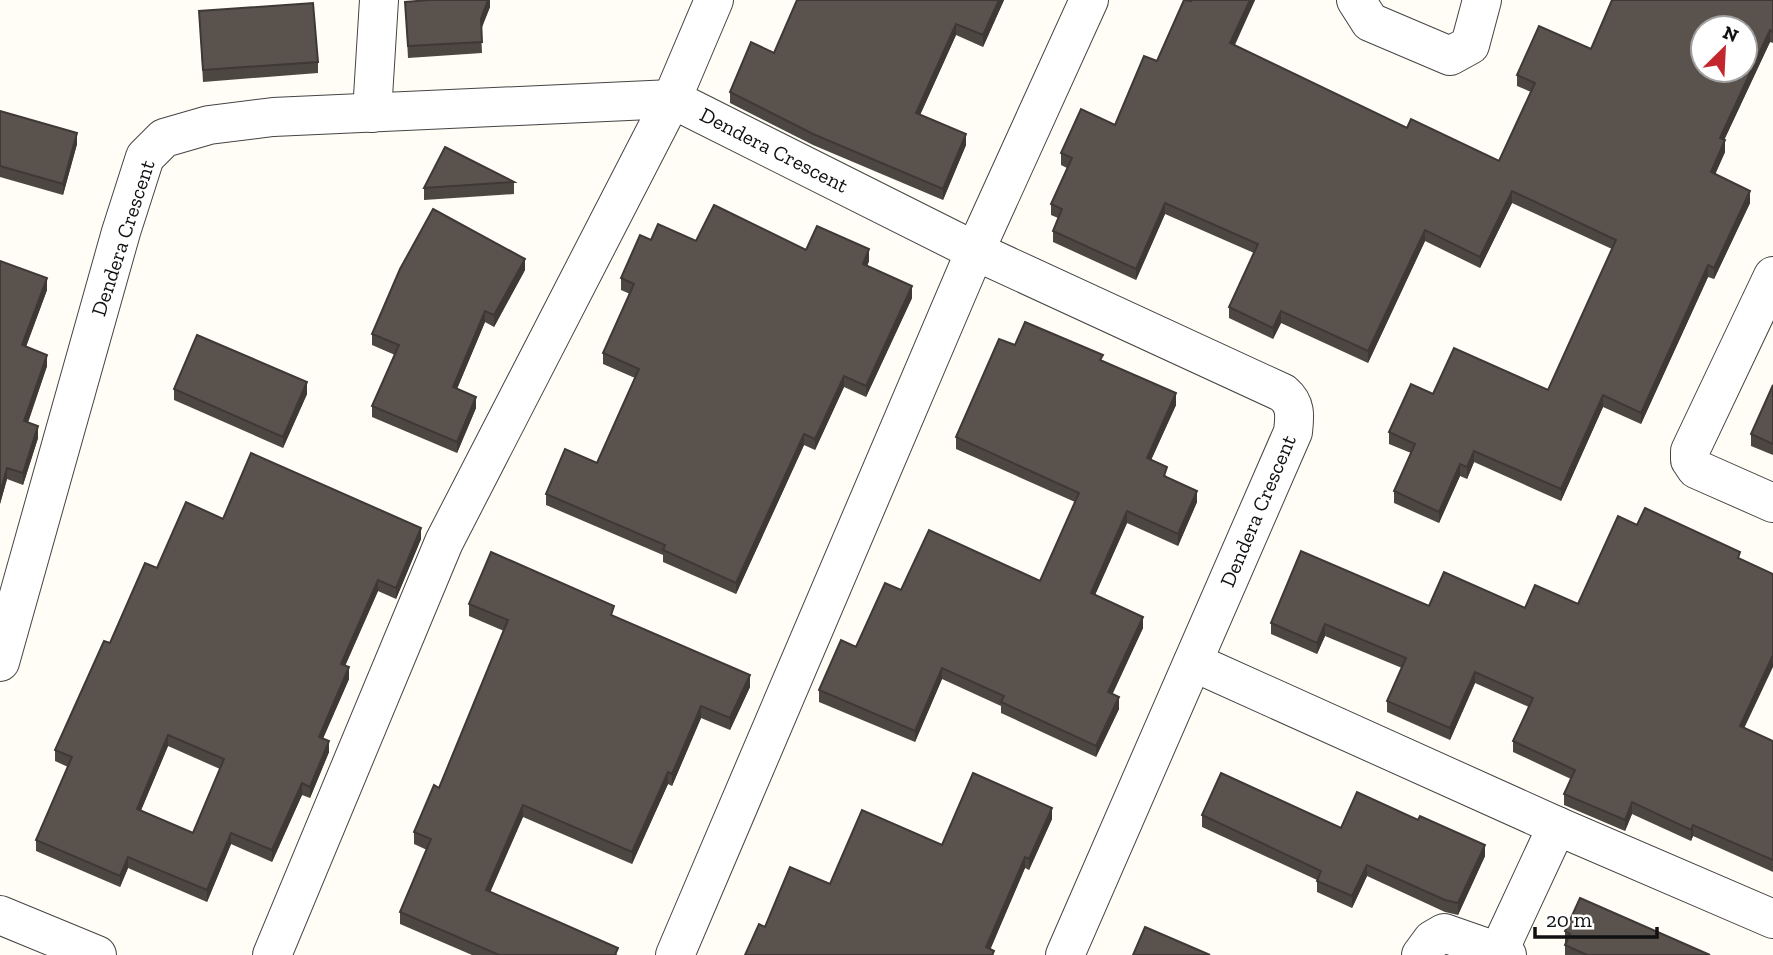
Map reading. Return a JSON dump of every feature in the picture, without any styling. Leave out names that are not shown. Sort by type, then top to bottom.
[{"type":"street","points":[[372,113],[379,0]]},
{"type":"street","points":[[272,955],[444,542],[672,99],[714,0]]},
{"type":"street","points":[[675,955],[975,251],[1089,0]]},
{"type":"street","points":[[1356,0],[1370,22],[1450,56],[1470,45],[1482,0]]},
{"type":"street","name":"Dendera Crescent","points":[[0,662],[121,232],[145,157],[163,138],[209,125],[273,117],[672,99],[975,251],[1283,393],[1290,400],[1294,409],[1293,432],[1065,955]]},
{"type":"street","points":[[1773,276],[1690,451],[1689,460],[1696,469],[1773,503]]},
{"type":"street","points":[[1193,662],[1557,827],[1773,919]]},
{"type":"street","points":[[1421,955],[1432,940],[1444,933],[1501,954],[1557,827]]},
{"type":"street","points":[[0,915],[97,955]]},
{"type":"building","points":[[488,0],[481,19],[482,42],[408,46],[405,2]]},
{"type":"building","points":[[797,0],[999,0],[983,35],[956,24],[916,113],[966,134],[943,189],[813,134],[730,92],[751,42],[774,53]]},
{"type":"building","points":[[1184,0],[1250,0],[1230,43],[1407,128],[1411,119],[1499,161],[1535,83],[1517,75],[1539,26],[1591,49],[1612,0],[1773,0],[1773,32],[1770,30],[1759,54],[1759,14],[1689,14],[1689,84],[1745,84],[1720,138],[1725,140],[1711,172],[1750,191],[1714,268],[1708,265],[1641,413],[1603,395],[1561,489],[1474,451],[1467,467],[1460,464],[1439,512],[1394,491],[1415,444],[1389,432],[1411,384],[1433,394],[1454,348],[1548,390],[1616,240],[1512,191],[1480,257],[1425,230],[1368,351],[1281,311],[1273,328],[1229,307],[1258,244],[1165,203],[1136,269],[1053,231],[1062,209],[1051,204],[1072,158],[1061,153],[1081,109],[1115,125],[1144,56],[1157,61]]},
{"type":"building","points":[[313,3],[318,62],[203,70],[199,11]]},
{"type":"building","points":[[0,111],[77,133],[63,184],[0,166]]},
{"type":"building","points":[[445,147],[514,182],[424,188]]},
{"type":"building","points":[[714,205],[806,250],[817,226],[869,249],[863,264],[912,286],[866,386],[844,376],[815,439],[804,434],[736,583],[663,550],[665,545],[546,494],[565,449],[597,463],[639,369],[603,353],[634,284],[621,278],[640,235],[651,240],[658,224],[696,241]]},
{"type":"building","points":[[433,209],[525,259],[494,315],[485,311],[453,387],[476,397],[457,442],[372,406],[399,345],[372,334],[400,269]]},
{"type":"building","points":[[0,261],[47,278],[22,345],[47,355],[24,421],[38,426],[23,473],[7,468],[0,493]]},
{"type":"building","points":[[1025,322],[1103,355],[1100,360],[1176,393],[1147,458],[1167,467],[1164,476],[1197,491],[1178,534],[1127,511],[1091,593],[1143,617],[1108,692],[1119,697],[1096,746],[1001,702],[1004,696],[942,668],[915,731],[819,690],[841,640],[856,647],[885,583],[901,590],[929,530],[1040,581],[1079,493],[956,437],[999,339],[1015,345]]},
{"type":"building","points":[[197,335],[307,382],[283,437],[174,389]]},
{"type":"building","points":[[1773,385],[1773,444],[1751,434]]},
{"type":"building","points":[[251,453],[421,528],[396,588],[378,580],[341,664],[349,667],[319,737],[329,741],[310,787],[302,783],[272,850],[231,833],[207,890],[128,857],[120,876],[36,840],[72,757],[55,750],[104,641],[110,643],[145,563],[157,568],[186,502],[223,519]],"holes":[[[168,735],[224,759],[193,833],[137,809]]]},
{"type":"building","points":[[1645,508],[1740,552],[1738,558],[1773,574],[1773,655],[1740,726],[1773,741],[1773,860],[1693,825],[1691,830],[1632,802],[1625,820],[1564,794],[1575,770],[1513,741],[1533,698],[1475,672],[1450,728],[1387,701],[1406,658],[1325,624],[1317,643],[1271,623],[1301,551],[1429,606],[1444,572],[1525,608],[1535,585],[1578,604],[1618,516],[1637,525]]},
{"type":"building","points":[[491,552],[614,606],[611,615],[750,675],[730,718],[701,706],[672,774],[668,772],[632,852],[523,805],[486,890],[618,948],[615,955],[499,955],[400,912],[431,839],[414,832],[434,785],[439,788],[508,620],[469,604]]},
{"type":"building","points":[[973,773],[1052,808],[1029,859],[1025,857],[986,947],[994,951],[992,955],[745,955],[759,924],[765,927],[790,867],[830,884],[862,810],[942,845]]},
{"type":"building","points":[[1221,773],[1341,828],[1357,792],[1418,820],[1420,816],[1485,845],[1458,903],[1445,900],[1367,865],[1352,896],[1317,881],[1321,871],[1202,815]]},
{"type":"building","points":[[1580,898],[1710,955],[1587,955],[1565,945],[1570,934],[1565,931]]},
{"type":"building","points":[[1145,927],[1210,955],[1133,955]]}]
